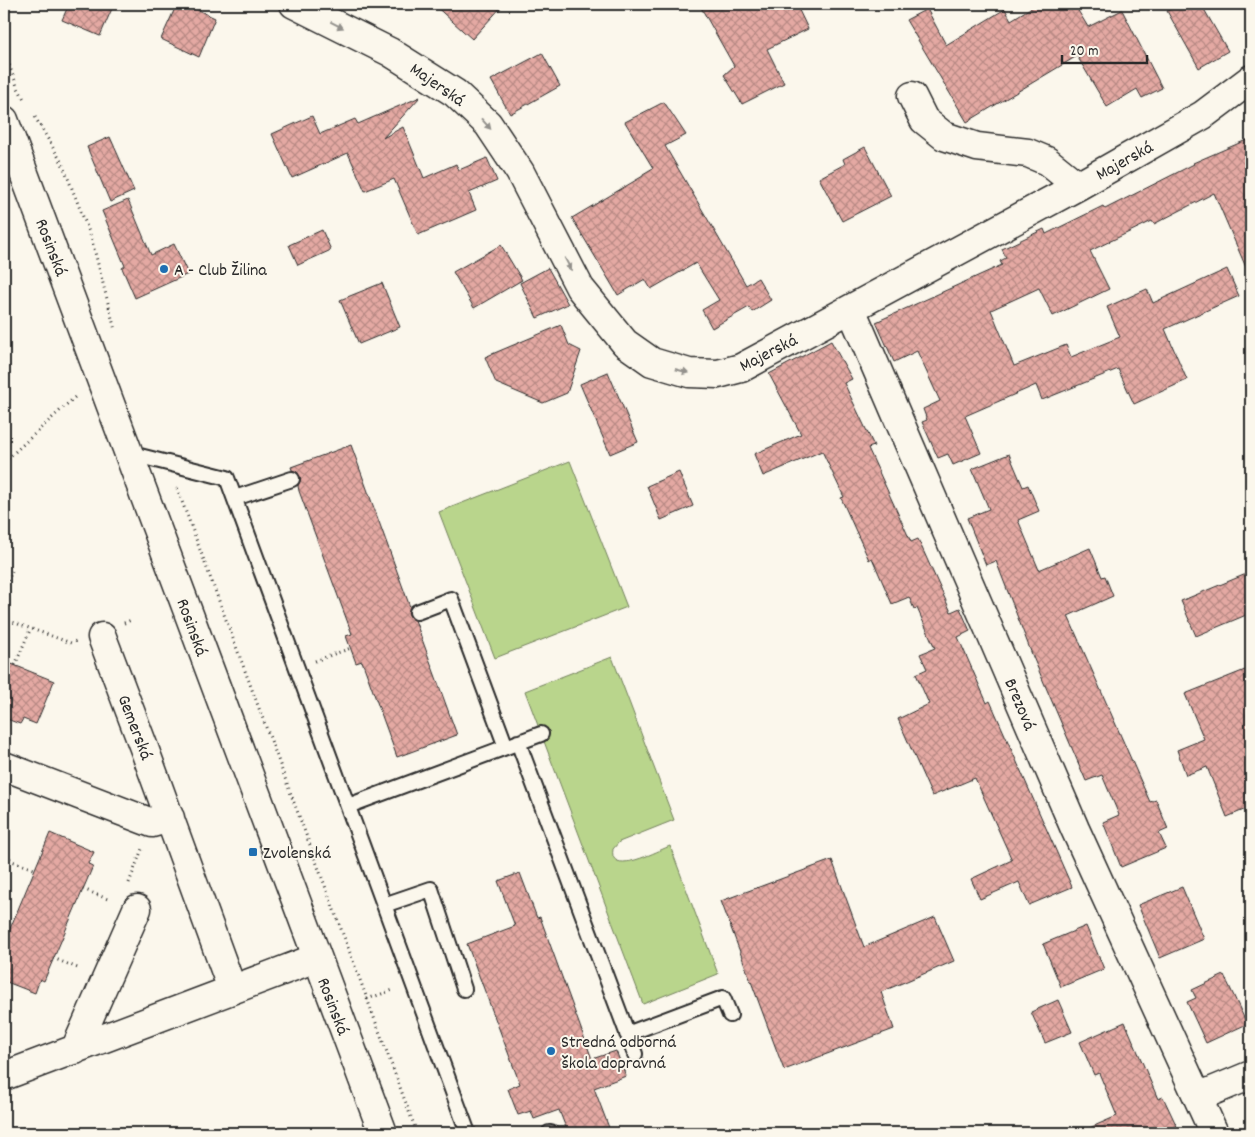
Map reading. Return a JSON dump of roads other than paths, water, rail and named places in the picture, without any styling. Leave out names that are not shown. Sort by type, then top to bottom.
[{"type":"street","name":"Majerská","points":[[294,4],[390,52],[455,92],[488,124],[520,172],[580,288],[625,342],[652,362],[689,373],[718,374],[741,368],[1078,186],[1203,115],[1251,79]]},
{"type":"street","points":[[912,96],[924,120],[944,136],[977,147],[1028,153],[1047,161],[1078,186]]},
{"type":"street","name":"Majerská","points":[[1203,115],[1251,104]]},
{"type":"street","name":"Rosinská","points":[[4,120],[383,1133]]},
{"type":"street","name":"Brezová","points":[[851,309],[1075,829],[1214,1133]]},
{"type":"street","name":"Gemerská","points":[[99,634],[170,818],[232,990]]},
{"type":"street","points":[[4,766],[152,823],[170,818]]},
{"type":"street","points":[[75,1050],[137,909]]},
{"type":"street","points":[[4,1076],[316,958]]},
{"type":"street","points":[[1198,1097],[1251,1075]]},
{"type":"lane","points":[[128,453],[227,478],[468,1133]]},
{"type":"lane","points":[[234,498],[292,479]]},
{"type":"lane","points":[[417,612],[451,599],[512,744],[636,1054]]},
{"type":"lane","points":[[348,806],[541,734]]},
{"type":"lane","points":[[384,905],[431,889],[464,989]]},
{"type":"lane","points":[[627,1034],[723,998],[730,1015]]},
{"type":"place","name":"A - Club Žilina","points":[[164,269]]},
{"type":"place","name":"Zvolenská","points":[[253,852]]},
{"type":"place","name":"Stredná odborná škola dopravná","points":[[551,1051]]}]
